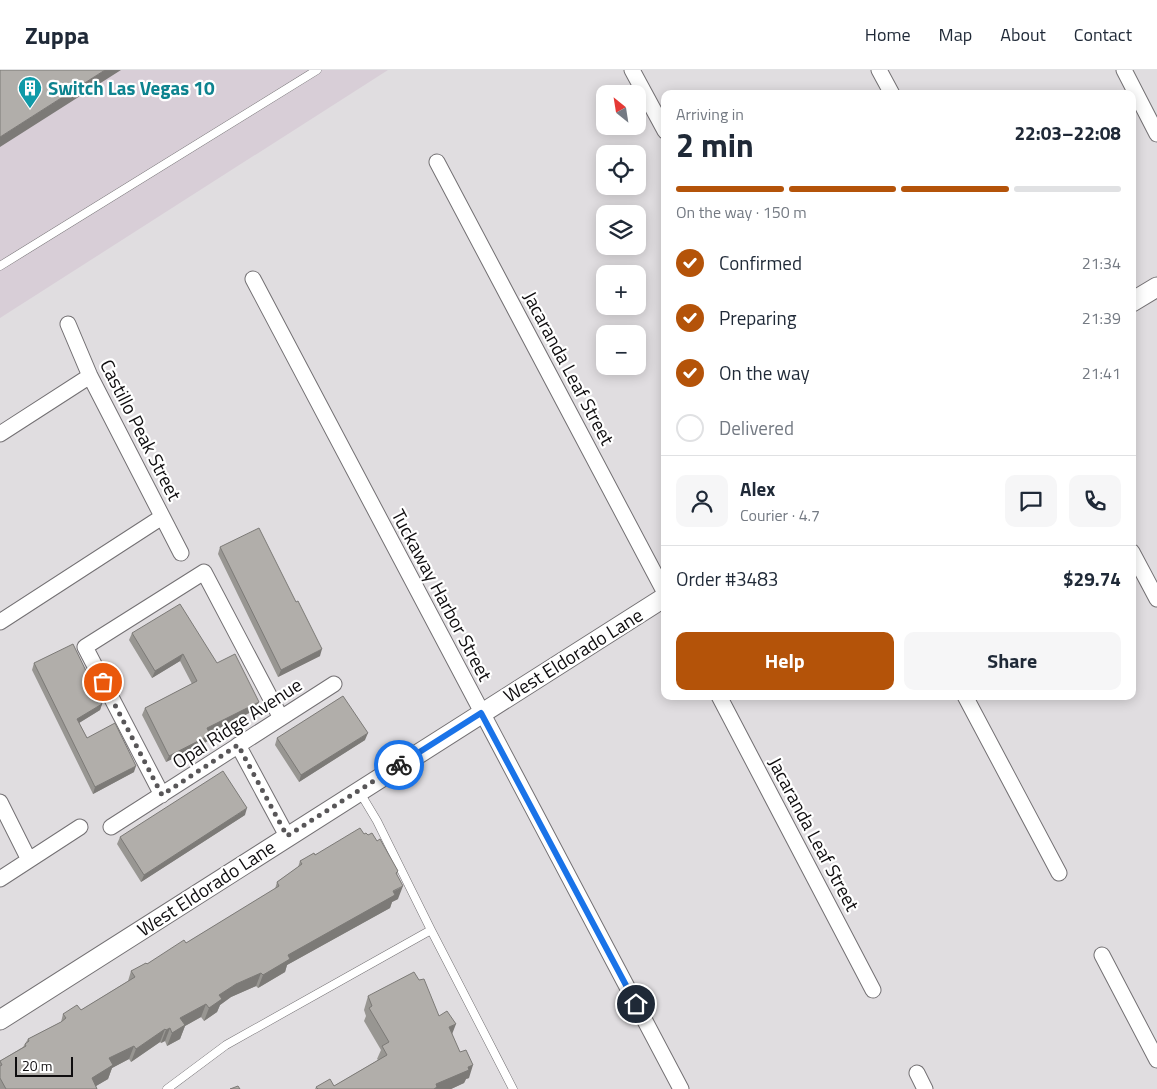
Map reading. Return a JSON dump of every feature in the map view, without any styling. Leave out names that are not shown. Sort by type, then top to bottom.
[{"type":"street","points":[[632,70],[661,124]]},
{"type":"street","points":[[879,70],[890,90]]},
{"type":"street","points":[[1124,70],[1134,90]]},
{"type":"street","points":[[1136,93],[1157,134]]},
{"type":"street","name":"Jacaranda Leaf Street","points":[[437,162],[661,587]]},
{"type":"street","name":"Tuckaway Harbor Street","points":[[253,279],[681,1089]]},
{"type":"street","points":[[1136,300],[1157,287]]},
{"type":"street","name":"Castillo Peak Street","points":[[68,324],[90,376],[181,553]]},
{"type":"street","points":[[0,434],[90,376]]},
{"type":"street","points":[[0,622],[162,517]]},
{"type":"street","points":[[1136,560],[1157,599]]},
{"type":"street","points":[[162,795],[85,647],[204,572],[280,718]]},
{"type":"street","name":"West Eldorado Lane","points":[[0,1020],[661,598]]},
{"type":"street","name":"Opal Ridge Avenue","points":[[110,828],[334,684]]},
{"type":"street","name":"Jacaranda Leaf Street","points":[[721,700],[873,990]]},
{"type":"street","points":[[967,700],[1059,873]]},
{"type":"street","points":[[238,745],[287,836]]},
{"type":"street","points":[[0,802],[29,860]]},
{"type":"street","points":[[0,879],[80,827]]},
{"type":"street","points":[[1102,956],[1157,1060]]},
{"type":"street","points":[[916,1073],[925,1089]]},
{"type":"lane","points":[[0,266],[317,70]]},
{"type":"lane","points":[[359,790],[377,821],[430,930],[513,1089]]},
{"type":"lane","points":[[168,1089],[226,1045],[430,930]]},
{"type":"shaded area","points":[[0,70],[388,70],[0,318]]},
{"type":"building","name":"Switch Las Vegas 10","points":[[0,70],[105,70],[0,137]]},
{"type":"building","points":[[259,528],[322,649],[281,670],[220,547]]},
{"type":"building","points":[[180,604],[217,663],[235,654],[259,702],[207,728],[210,735],[169,756],[145,708],[197,681],[183,654],[155,671],[132,633]]},
{"type":"building","points":[[73,644],[102,704],[77,719],[87,738],[115,723],[136,766],[95,787],[34,663]]},
{"type":"building","points":[[343,696],[368,733],[301,775],[277,738]]},
{"type":"building","points":[[223,771],[247,808],[144,875],[120,837]]},
{"type":"building","points":[[360,828],[364,834],[372,833],[377,841],[380,839],[398,871],[396,873],[403,886],[393,891],[395,895],[288,955],[290,959],[263,975],[261,973],[236,984],[219,995],[222,999],[209,1008],[206,1004],[180,1018],[185,1025],[172,1033],[170,1028],[165,1029],[136,1049],[134,1046],[109,1058],[113,1065],[92,1078],[97,1089],[6,1089],[0,1078],[0,1066],[2,1065],[0,1061],[26,1046],[25,1044],[29,1041],[28,1039],[61,1022],[66,1018],[63,1014],[77,1005],[81,1010],[135,977],[131,971],[147,964],[184,940],[186,943],[279,886],[277,882],[302,864],[300,861],[314,853],[315,855]]},
{"type":"building","points":[[414,972],[419,980],[424,979],[439,1016],[447,1011],[456,1024],[449,1027],[460,1052],[466,1050],[473,1065],[468,1067],[469,1070],[436,1084],[437,1087],[434,1089],[318,1089],[316,1087],[330,1079],[334,1086],[387,1055],[382,1046],[389,1042],[369,1008],[372,1006],[368,996]]},
{"type":"way so far","points":[[103,682],[162,795],[238,745],[287,836],[399,765]]},
{"type":"place","name":"Switch Las Vegas 10","points":[[30,109]]},
{"type":"route","points":[[399,765],[481,713],[636,1004]]}]
